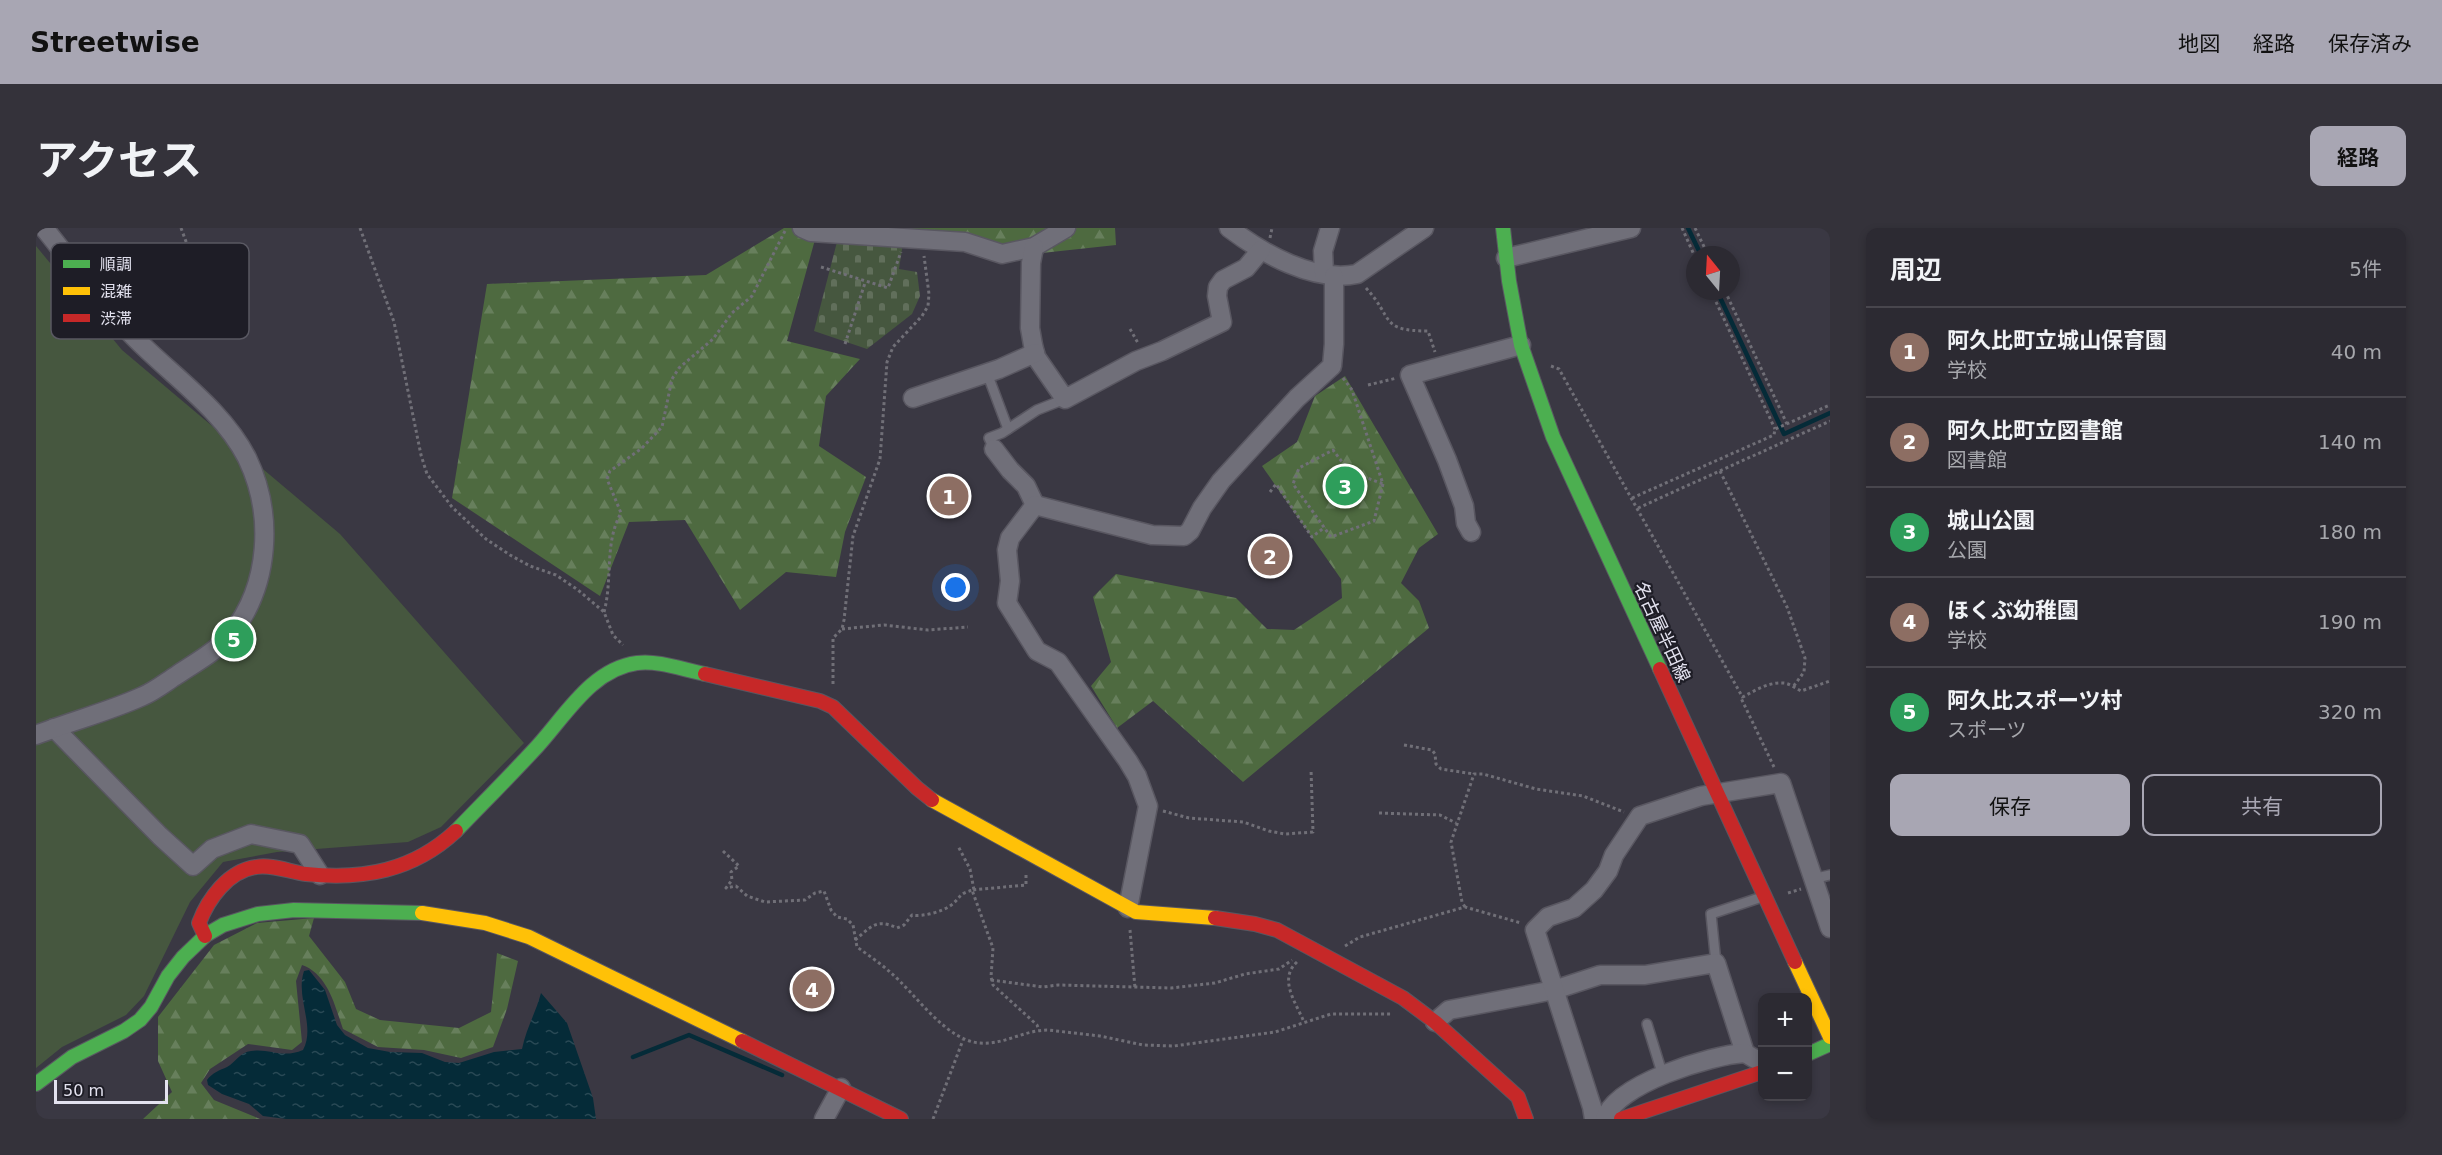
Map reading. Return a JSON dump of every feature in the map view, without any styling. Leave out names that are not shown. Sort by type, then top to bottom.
[{"type":"street","points":[[44,228],[56,243]]},
{"type":"street","points":[[802,228],[811,232],[965,242],[1002,254],[1034,247],[1066,228]]},
{"type":"street","points":[[1229,228],[1261,250],[1304,269],[1329,274],[1353,275],[1424,228]]},
{"type":"street","points":[[1035,505],[1152,535],[1184,536],[1190,531],[1202,508],[1221,481],[1297,398],[1332,366],[1334,344],[1329,274],[1323,251],[1330,228]]},
{"type":"street","name":"名古屋半田線","points":[[1503,228],[1521,345],[1553,437],[1830,1037]]},
{"type":"street","points":[[1506,258],[1631,228]]},
{"type":"street","points":[[1034,247],[1031,263],[1030,328],[1035,353],[1065,399],[1136,361],[1222,322],[1216,296],[1218,286],[1223,280],[1246,268],[1261,250]]},
{"type":"street","points":[[36,735],[144,696],[204,657],[230,635],[257,590],[266,530],[255,479],[246,457],[227,429],[188,385],[137,339]]},
{"type":"street","points":[[1471,532],[1447,460],[1410,375],[1521,345]]},
{"type":"street","points":[[913,398],[987,373],[1035,353]]},
{"type":"street","points":[[994,449],[1026,486],[1035,505]]},
{"type":"street","points":[[1035,505],[1010,538],[1007,550],[1010,581],[1007,603],[1037,651],[1058,662],[1137,776],[1148,806],[1130,909]]},
{"type":"street","points":[[205,936],[199,923],[202,913],[232,876],[248,868],[262,866],[320,875],[370,874],[410,863],[433,850],[453,833],[549,734],[588,688],[604,674],[637,663],[720,677],[820,701],[833,707],[917,788],[932,799],[1130,909],[1255,924],[1277,930],[1310,953],[1414,1006],[1436,1022],[1518,1097],[1527,1119]]},
{"type":"street","points":[[54,728],[160,836],[193,866],[213,849],[251,834],[300,844],[320,875]]},
{"type":"street","points":[[1594,1119],[1535,930],[1548,917],[1574,908],[1594,890],[1608,871],[1614,855],[1640,816],[1716,793],[1780,783],[1819,880],[1830,928]]},
{"type":"street","points":[[36,1084],[71,1057],[138,1021],[158,998],[176,965],[205,936],[235,920],[273,910],[418,912],[470,919],[529,937],[902,1119]]},
{"type":"street","points":[[1436,1022],[1449,1010],[1554,990],[1600,975],[1645,975],[1716,963],[1745,1053]]},
{"type":"street","points":[[1812,1052],[1830,1044]]},
{"type":"street","points":[[1605,1119],[1608,1109],[1622,1101],[1631,1090],[1699,1061],[1745,1053],[1758,1061]]},
{"type":"street","points":[[1621,1119],[1758,1073]]},
{"type":"street","points":[[824,1119],[841,1088]]},
{"type":"lane","points":[[987,373],[1008,429]]},
{"type":"lane","points":[[994,449],[989,438],[1008,429],[1026,415],[1065,399]]},
{"type":"lane","points":[[1716,963],[1711,914],[1765,899]]},
{"type":"lane","points":[[1647,1024],[1663,1076]]},
{"type":"path","points":[[181,228],[187,243]]},
{"type":"path","points":[[360,228],[394,322],[421,456],[434,484],[452,507],[486,539],[530,566],[556,575],[604,612]]},
{"type":"path","points":[[637,663],[636,656],[613,635],[604,612],[614,525],[621,513],[607,479],[610,471],[642,448],[662,427],[672,379],[679,368],[712,339],[732,313],[752,296],[787,228]]},
{"type":"path","points":[[1682,228],[1690,246]]},
{"type":"path","points":[[1695,228],[1704,246]]},
{"type":"path","points":[[821,267],[888,288],[893,270],[900,257],[902,238]]},
{"type":"path","points":[[833,707],[833,638],[842,629],[853,536],[880,459],[887,362],[893,347],[922,316],[928,306],[929,294],[921,240]]},
{"type":"path","points":[[1353,275],[1370,292],[1394,326],[1405,331],[1428,332],[1441,368]]},
{"type":"path","points":[[845,344],[865,282]]},
{"type":"path","points":[[1632,498],[1774,435],[1775,429],[1715,300]]},
{"type":"path","points":[[1729,300],[1787,424]]},
{"type":"path","points":[[1332,366],[1352,390],[1383,484],[1374,520],[1331,537],[1293,484],[1299,468],[1333,450],[1349,471],[1383,484]]},
{"type":"path","points":[[1529,371],[1545,366],[1554,366],[1559,369],[1743,698],[1780,783]]},
{"type":"path","points":[[1368,385],[1410,375]]},
{"type":"path","points":[[1775,429],[1830,405]]},
{"type":"path","points":[[1638,508],[1830,421]]},
{"type":"path","points":[[1720,471],[1787,607],[1805,658],[1804,672],[1792,687]]},
{"type":"path","points":[[1270,492],[1276,484],[1312,537],[1324,527]]},
{"type":"path","points":[[842,629],[884,625],[928,630],[968,627]]},
{"type":"path","points":[[1743,698],[1774,684],[1785,683],[1801,690],[1809,690],[1830,681]]},
{"type":"path","points":[[1404,745],[1432,750],[1436,764],[1441,769],[1483,774],[1536,789],[1583,796],[1638,819]]},
{"type":"path","points":[[1148,806],[1189,818],[1250,823],[1269,831],[1286,834],[1313,832],[1311,769]]},
{"type":"path","points":[[1465,908],[1451,842],[1474,774]]},
{"type":"path","points":[[1379,813],[1440,815],[1456,823]]},
{"type":"path","points":[[958,846],[970,869],[974,890],[972,890],[993,948],[991,980],[996,990],[1037,1025],[1039,1030]]},
{"type":"path","points":[[723,851],[739,866],[731,872],[732,880],[726,888],[736,886],[747,896],[765,902],[805,900],[815,892],[824,891],[831,910],[837,917],[847,919],[853,925],[857,947],[890,972],[941,1023],[963,1040],[978,1043],[1001,1042],[1039,1030],[1100,1036],[1143,1045],[1174,1046],[1275,1032],[1332,1014],[1346,1012],[1401,1014],[1414,1006]]},
{"type":"path","points":[[855,940],[875,924],[885,922],[897,928],[904,925],[912,915],[920,916],[950,906],[962,892],[1026,885],[1029,854]]},
{"type":"path","points":[[1765,899],[1819,880]]},
{"type":"path","points":[[1337,952],[1360,937],[1465,908],[1518,921],[1529,931],[1535,930]]},
{"type":"path","points":[[1130,909],[1136,988]]},
{"type":"path","points":[[991,980],[1044,987],[1058,985],[1171,988],[1279,969],[1293,959],[1310,953]]},
{"type":"path","points":[[1304,1022],[1288,981],[1291,968],[1310,953]]},
{"type":"path","points":[[933,1119],[963,1040]]},
{"type":"green space","points":[[784,228],[1115,228],[1116,245],[1042,253],[998,244],[816,236],[787,341],[860,359],[826,396],[819,446],[866,477],[845,532],[836,577],[786,572],[740,610],[685,520],[629,522],[600,596],[452,498],[487,284],[706,275]]},
{"type":"green space","points":[[838,238],[903,243],[899,269],[917,272],[920,296],[912,314],[867,349],[814,331]]},
{"type":"green space","points":[[36,246],[51,264],[51,339],[113,339],[122,350],[340,534],[524,743],[441,827],[408,842],[277,852],[223,862],[190,902],[144,996],[126,1015],[62,1047],[36,1068]]},
{"type":"green space","points":[[1345,376],[1438,534],[1419,548],[1401,583],[1419,601],[1429,628],[1243,782],[1153,701],[1117,728],[1091,686],[1111,662],[1093,597],[1116,574],[1236,598],[1267,629],[1294,630],[1342,598],[1341,579],[1262,466],[1297,442],[1315,396]]},
{"type":"green space","points":[[314,918],[309,936],[345,982],[356,1009],[380,1020],[459,1028],[491,1012],[497,953],[518,961],[507,1009],[493,1047],[461,1058],[424,1050],[378,1047],[343,1029],[324,983],[311,969],[302,965],[296,981],[302,1042],[292,1050],[248,1044],[210,1069],[201,1083],[214,1100],[260,1119],[143,1119],[172,1092],[158,1061],[158,1017],[214,945],[257,923]]},
{"type":"water","points":[[309,970],[325,990],[337,1025],[345,1035],[368,1048],[390,1052],[422,1053],[445,1062],[459,1063],[494,1052],[522,1049],[541,993],[567,1023],[593,1098],[596,1119],[286,1119],[263,1116],[249,1104],[222,1094],[208,1085],[207,1080],[211,1075],[230,1065],[247,1052],[258,1050],[289,1054],[303,1050],[307,1021],[302,981],[304,971]]},
{"type":"waterway","points":[[1688,228],[1697,246]]},
{"type":"waterway","points":[[1721,300],[1784,434],[1830,413]]},
{"type":"waterway","points":[[633,1057],[689,1035],[782,1075]]},
{"type":"traffic: fast","points":[[1503,228],[1509,281],[1521,345],[1553,437],[1660,669]]},
{"type":"traffic: fast","points":[[456,831],[533,751],[591,685],[605,675],[620,667],[645,662],[705,674]]},
{"type":"traffic: fast","points":[[36,1084],[72,1057],[124,1031],[140,1020],[183,957],[206,935],[223,925],[258,914],[294,910],[422,913]]},
{"type":"traffic: fast","points":[[1812,1052],[1830,1044]]},
{"type":"traffic: slow","points":[[932,800],[1136,912],[1215,918]]},
{"type":"traffic: slow","points":[[422,913],[485,923],[529,937],[742,1041]]},
{"type":"traffic: slow","points":[[1795,962],[1830,1037]]},
{"type":"traffic: jam","points":[[1660,669],[1795,962]]},
{"type":"traffic: jam","points":[[705,674],[820,701],[833,707],[932,800]]},
{"type":"traffic: jam","points":[[205,936],[199,923],[208,905],[228,880],[246,870],[268,867],[327,876],[367,874],[405,864],[440,845],[456,831]]},
{"type":"traffic: jam","points":[[1215,918],[1277,930],[1403,998],[1435,1022],[1518,1097],[1526,1119]]},
{"type":"traffic: jam","points":[[742,1041],[901,1119]]},
{"type":"traffic: jam","points":[[1621,1119],[1758,1073]]},
{"type":"place","name":"城山公園","points":[[1345,486]]},
{"type":"place","name":"阿久比町立城山保育園","points":[[949,496]]},
{"type":"place","name":"阿久比町立図書館","points":[[1270,556]]},
{"type":"place","name":"阿久比スポーツ村","points":[[234,639]]},
{"type":"place","name":"ほくぶ幼稚園","points":[[812,989]]}]
